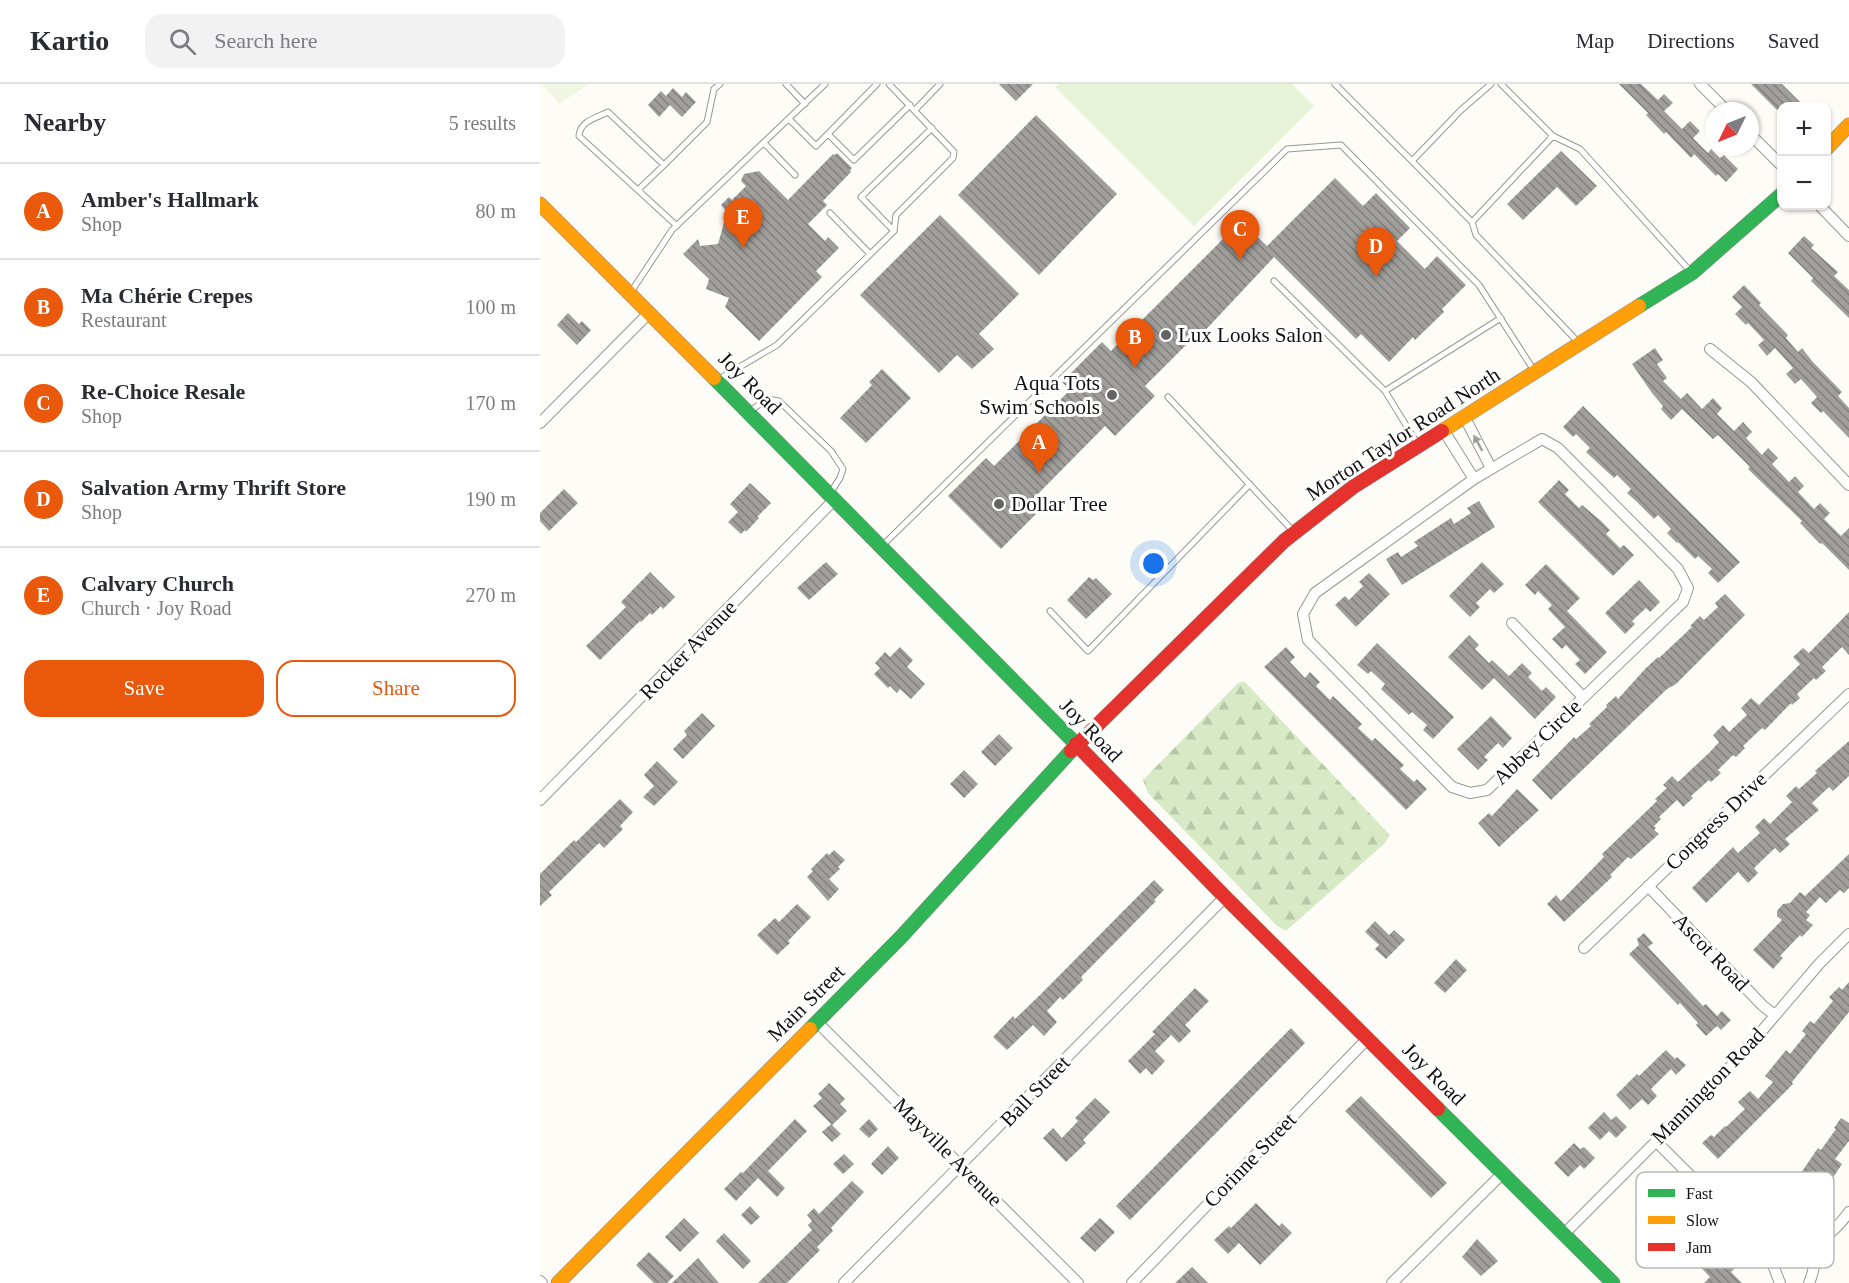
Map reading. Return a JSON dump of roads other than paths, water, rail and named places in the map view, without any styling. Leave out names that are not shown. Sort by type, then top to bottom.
[{"type":"street","points":[[1700,84],[1718,102]]},
{"type":"street","points":[[1831,145],[1849,125]]},
{"type":"street","points":[[1759,143],[1777,161]]},
{"type":"street","name":"Morton Taylor Road North","points":[[1077,745],[1294,532],[1353,487],[1692,273],[1777,200]]},
{"type":"street","name":"Joy Road","points":[[540,204],[833,496],[1225,897],[1613,1283]]},
{"type":"street","points":[[1824,210],[1849,236]]},
{"type":"street","points":[[540,423],[650,312]]},
{"type":"street","points":[[1710,349],[1750,382],[1849,485]]},
{"type":"street","points":[[1465,418],[1491,468]]},
{"type":"street","points":[[1444,431],[1474,478]]},
{"type":"street","name":"Abbey Circle","points":[[1542,439],[1558,448],[1678,569],[1688,588],[1683,602],[1487,790],[1470,793],[1452,787],[1308,640],[1304,614],[1315,593],[1491,468],[1542,439]]},
{"type":"street","name":"Rocker Avenue","points":[[540,800],[833,496]]},
{"type":"street","points":[[1512,623],[1583,697]]},
{"type":"street","name":"Congress Drive","points":[[1584,948],[1849,694]]},
{"type":"street","name":"Main Street","points":[[558,1283],[901,937],[1077,745]]},
{"type":"street","name":"Ascot Road","points":[[1648,886],[1762,1006],[1776,1015]]},
{"type":"street","name":"Ball Street","points":[[844,1283],[1225,897]]},
{"type":"street","name":"Mannington Road","points":[[1564,1234],[1737,1060],[1849,934]]},
{"type":"street","name":"Mayville Avenue","points":[[817,1022],[1078,1283]]},
{"type":"street","name":"Corinne Street","points":[[1132,1283],[1368,1038]]},
{"type":"street","points":[[1656,1141],[1687,1172]]},
{"type":"street","points":[[1392,1283],[1503,1173]]},
{"type":"street","points":[[1834,1230],[1849,1212]]},
{"type":"street","points":[[1775,1268],[1780,1283]]},
{"type":"street","points":[[1809,1283],[1813,1276],[1813,1268]]},
{"type":"lane","points":[[639,190],[707,122],[714,89],[720,84]]},
{"type":"lane","points":[[786,84],[805,104]]},
{"type":"lane","points":[[631,293],[677,225],[825,84]]},
{"type":"lane","points":[[789,119],[816,146],[877,84]]},
{"type":"lane","points":[[717,380],[777,345],[894,231],[896,215],[952,158],[954,152],[889,84]]},
{"type":"lane","points":[[828,134],[854,160],[940,84]]},
{"type":"lane","points":[[1335,84],[1472,222],[1476,235],[1580,345]]},
{"type":"lane","points":[[1412,161],[1461,110],[1491,84]]},
{"type":"lane","points":[[1501,84],[1554,136],[1580,149],[1692,273]]},
{"type":"lane","points":[[664,165],[608,112],[584,123],[580,128],[579,136],[677,225]]},
{"type":"lane","points":[[894,231],[861,196],[932,128]]},
{"type":"lane","points":[[1472,222],[1554,136]]},
{"type":"lane","points":[[764,142],[795,175]]},
{"type":"lane","points":[[882,546],[1287,149],[1341,145],[1479,285],[1535,373]]},
{"type":"lane","points":[[830,213],[870,254]]},
{"type":"lane","points":[[1274,281],[1385,391],[1419,447]]},
{"type":"lane","points":[[1385,391],[1501,318]]},
{"type":"lane","points":[[1168,397],[1294,532]]},
{"type":"lane","points":[[749,412],[767,399],[779,401],[831,451],[843,469],[833,496]]},
{"type":"lane","points":[[1050,611],[1088,651],[1250,484]]},
{"type":"place","name":"Calvary Church","points":[[743,248]]},
{"type":"place","name":"Re-Choice Resale","points":[[1240,260]]},
{"type":"place","name":"Salvation Army Thrift Store","points":[[1376,277]]},
{"type":"place","name":"Lux Looks Salon","points":[[1166,335]]},
{"type":"place","name":"Ma Chérie Crepes","points":[[1135,368]]},
{"type":"place","name":"Aqua Tots Swim Schools","points":[[1112,395]]},
{"type":"place","name":"Amber's Hallmark","points":[[1039,473]]},
{"type":"place","name":"Dollar Tree","points":[[999,504]]}]
